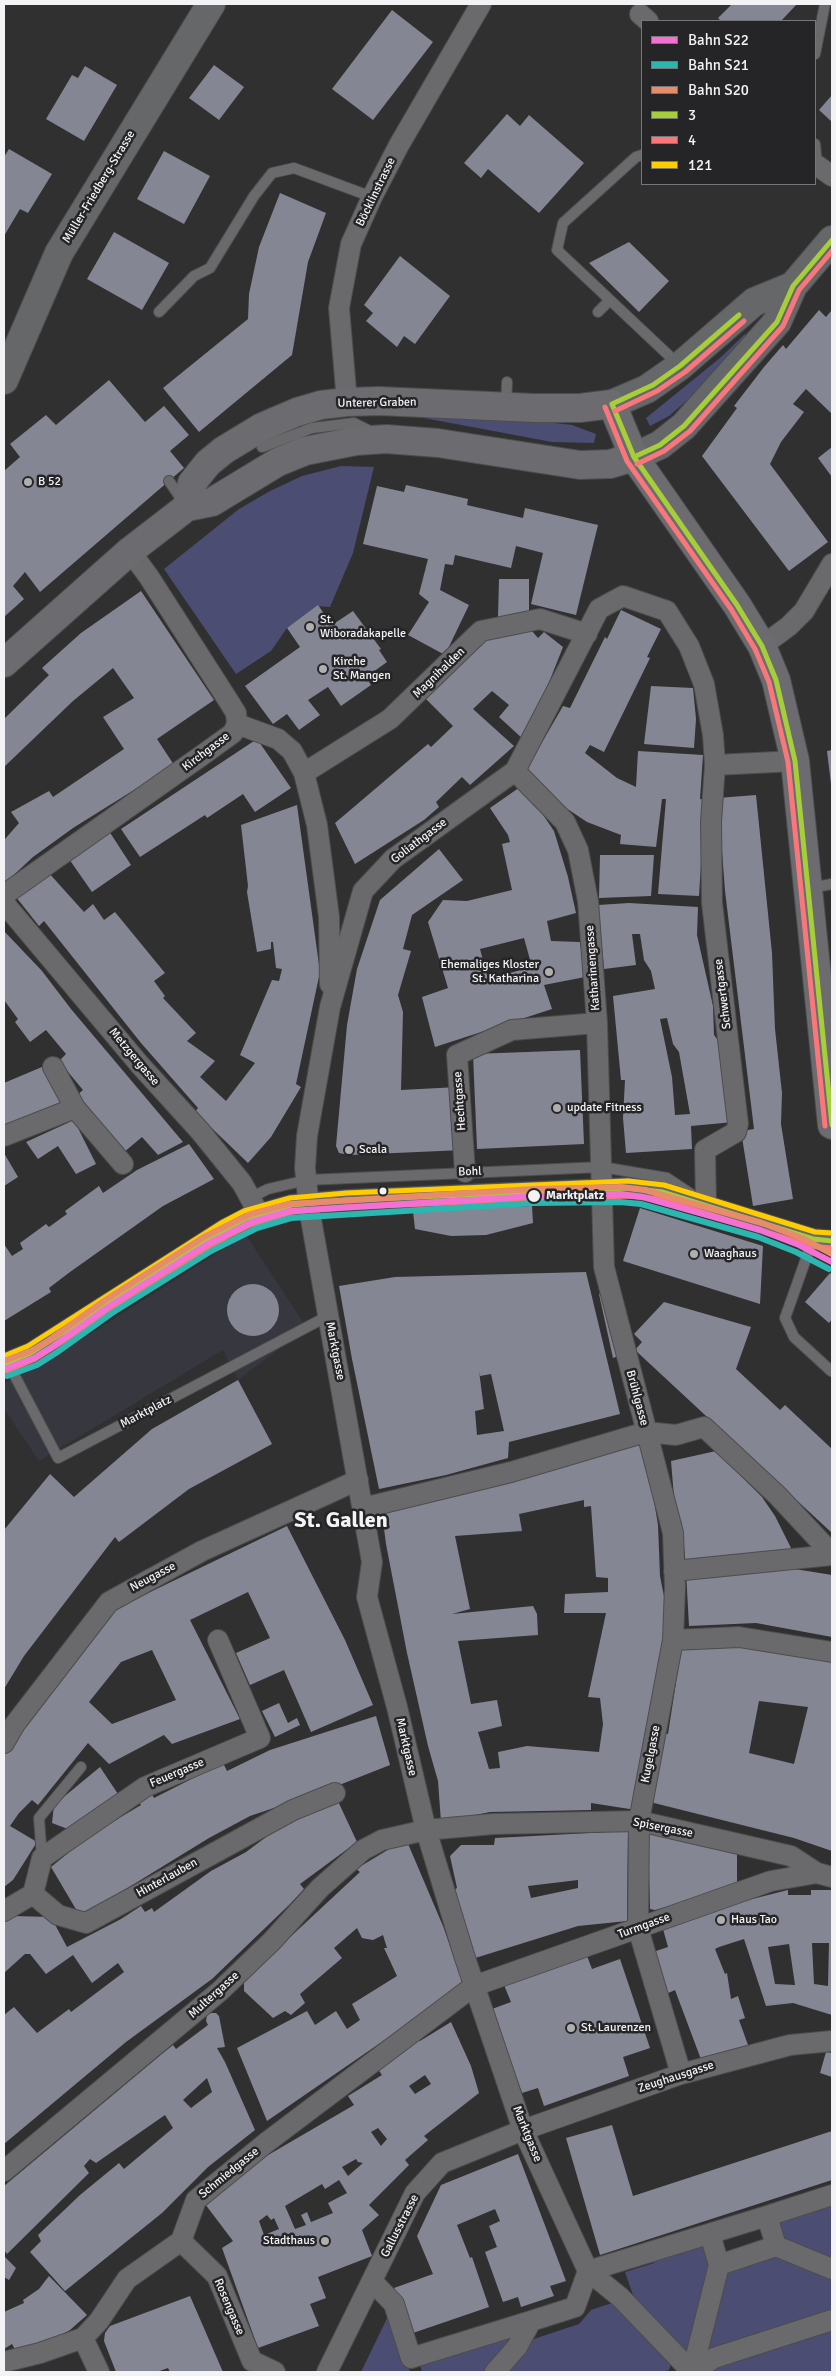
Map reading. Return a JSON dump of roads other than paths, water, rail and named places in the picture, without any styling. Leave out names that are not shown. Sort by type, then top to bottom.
[{"type":"main road","name":"Müller-Friedberg-Strasse","points":[[4,380],[59,253],[211,4]]},
{"type":"main road","points":[[827,255],[793,286],[754,302],[680,366],[647,389],[612,404],[634,457],[738,605],[762,646],[776,680],[795,761],[820,886],[832,1125]]},
{"type":"main road","points":[[4,663],[130,551],[187,507],[212,502],[278,462],[305,451],[356,441],[386,439],[438,443],[580,465],[610,464],[634,457],[660,445],[684,426],[777,322],[793,286]]},
{"type":"main road","name":"Unterer Graben","points":[[187,507],[192,483],[208,463],[228,447],[262,427],[298,412],[347,402],[416,402],[507,395],[580,408],[612,404]]},
{"type":"street","name":"Böcklinstrasse","points":[[347,402],[339,308],[351,244],[372,197],[399,146],[481,4]]},
{"type":"street","name":"Kirchgasse","points":[[4,895],[201,756],[232,733],[237,724],[236,713],[149,576],[130,551]]},
{"type":"street","points":[[762,646],[789,626],[804,611],[832,564]]},
{"type":"street","name":"Schwertgasse","points":[[587,634],[598,609],[623,596],[667,611],[689,646],[704,684],[714,735],[711,822],[712,903],[738,1124],[736,1132],[706,1150],[706,1204]]},
{"type":"street","name":"Magnihalden","points":[[304,773],[390,719],[481,631],[540,619],[587,634]]},
{"type":"street","name":"Goliathgasse","points":[[309,1203],[307,1136],[330,1007],[363,891],[393,859],[515,771],[587,634]]},
{"type":"street","points":[[237,724],[278,739],[292,751],[304,773],[317,825],[330,917],[330,1007]]},
{"type":"street","points":[[714,765],[795,761]]},
{"type":"street","name":"Katharinengasse","points":[[515,771],[565,822],[578,850],[588,901],[597,1023],[603,1188]]},
{"type":"street","name":"Metzgergasse","points":[[4,903],[140,1065],[200,1131],[242,1184],[252,1210]]},
{"type":"street","name":"Hechtgasse","points":[[465,1172],[457,1055],[512,1030],[597,1023]]},
{"type":"street","points":[[53,1067],[75,1108],[123,1164]]},
{"type":"street","points":[[4,1136],[75,1108]]},
{"type":"street","name":"Bohl","points":[[309,1203],[603,1188],[662,1192],[823,1240]]},
{"type":"street","name":"Brühlgasse","points":[[603,1188],[604,1267],[646,1432],[676,1435],[704,1427],[778,1496],[832,1554]]},
{"type":"street","name":"Marktplatz","points":[[6,1364],[31,1353],[224,1230],[252,1210],[309,1203]]},
{"type":"street","name":"Marktgasse","points":[[309,1203],[316,1252],[364,1508],[372,1562],[366,1598],[397,1707],[426,1830],[474,1986],[523,2130],[588,2271]]},
{"type":"street","points":[[364,1508],[511,1472],[646,1432]]},
{"type":"street","name":"Kugelgasse","points":[[646,1432],[673,1533],[673,1640],[639,1821],[638,1928],[681,2074]]},
{"type":"street","name":"Neugasse","points":[[4,1743],[15,1724],[109,1602],[202,1551],[358,1480]]},
{"type":"street","points":[[674,1571],[832,1554]]},
{"type":"street","points":[[673,1640],[739,1636],[832,1652]]},
{"type":"street","name":"Feuergasse","points":[[42,1858],[145,1787],[260,1738],[218,1640]]},
{"type":"street","name":"Hinterlauben","points":[[33,1894],[58,1915],[86,1923],[284,1815],[335,1793]]},
{"type":"street","name":"Spisergasse","points":[[426,1830],[493,1824],[639,1821],[791,1856],[824,1875]]},
{"type":"street","name":"Multergasse","points":[[4,2172],[220,1991],[272,1941],[320,1888],[364,1850],[382,1840],[426,1830]]},
{"type":"street","points":[[4,1912],[33,1894],[42,1858]]},
{"type":"street","name":"Turmgasse","points":[[474,1986],[771,1881],[824,1875]]},
{"type":"street","name":"Schmiedgasse","points":[[181,2241],[196,2200],[274,2136],[474,1986]]},
{"type":"street","name":"Zeughausgasse","points":[[523,2130],[681,2074],[790,2045],[832,2041]]},
{"type":"street","name":"Gallusstrasse","points":[[327,2372],[373,2282],[415,2193],[442,2163],[523,2130]]},
{"type":"street","points":[[588,2271],[832,2195]]},
{"type":"street","points":[[767,2216],[776,2246]]},
{"type":"street","points":[[692,2372],[719,2265],[710,2234]]},
{"type":"street","points":[[4,2362],[40,2353],[83,2338],[99,2321],[127,2279],[181,2241]]},
{"type":"street","name":"Rosengasse","points":[[181,2241],[216,2276],[252,2361],[275,2372]]},
{"type":"street","points":[[719,2265],[776,2246],[832,2269]]},
{"type":"street","points":[[373,2282],[394,2304],[413,2365],[531,2321],[575,2307],[588,2271]]},
{"type":"street","points":[[588,2271],[620,2297],[692,2372]]},
{"type":"street","points":[[692,2372],[714,2358],[832,2320]]},
{"type":"street","points":[[495,2372],[517,2347],[531,2321]]},
{"type":"street","points":[[83,2338],[99,2372]]},
{"type":"lane","points":[[816,49],[825,4]]},
{"type":"lane","points":[[816,148],[821,168]]},
{"type":"lane","points":[[641,155],[636,157],[563,223],[557,250],[680,366]]},
{"type":"lane","points":[[159,312],[194,276],[210,268],[254,196],[272,173],[294,168],[372,197]]},
{"type":"lane","points":[[598,312],[610,300]]},
{"type":"lane","points":[[262,447],[312,428],[354,423],[386,439]]},
{"type":"lane","points":[[169,481],[187,507]]},
{"type":"lane","name":"Bohl","points":[[252,1210],[268,1189],[307,1180],[602,1167],[667,1178],[706,1204]]},
{"type":"lane","points":[[823,1240],[785,1318],[794,1337],[831,1371]]},
{"type":"lane","name":"Marktplatz","points":[[6,1364],[58,1458],[328,1316]]},
{"type":"lane","points":[[42,1858],[39,1818],[81,1767]]},
{"type":"rail line","name":"S20","points":[[4,1361],[31,1351],[48,1341],[104,1301],[204,1237],[251,1214],[289,1204],[534,1189],[621,1187],[645,1190],[762,1223],[802,1238],[832,1254]]},
{"type":"rail line","name":"S22","points":[[4,1369],[34,1358],[52,1347],[108,1307],[207,1244],[254,1221],[290,1211],[534,1196],[620,1194],[643,1197],[760,1230],[799,1245],[832,1262]]},
{"type":"rail line","name":"S21","points":[[7,1376],[37,1365],[112,1313],[211,1251],[257,1228],[291,1218],[534,1203],[620,1202],[641,1204],[758,1237],[796,1252],[829,1269]]},
{"type":"place","name":"B 52","points":[[28,482]]},
{"type":"place","name":"St. Wiboradakapelle","points":[[310,627]]},
{"type":"place","name":"Kirche St. Mangen","points":[[323,669]]},
{"type":"place","name":"Ehemaliges Kloster St. Katharina","points":[[549,972]]},
{"type":"place","name":"update Fitness","points":[[557,1108]]},
{"type":"place","name":"Scala","points":[[349,1150]]},
{"type":"place","name":"Marktplatz","points":[[534,1196]]},
{"type":"place","name":"Waaghaus","points":[[694,1254]]},
{"type":"place","name":"Haus Tao","points":[[721,1920]]},
{"type":"place","name":"St. Laurenzen","points":[[571,2028]]},
{"type":"place","name":"Stadthaus","points":[[325,2241]]},
{"type":"district","name":"St. Gallen","points":[[341,1521]]}]
